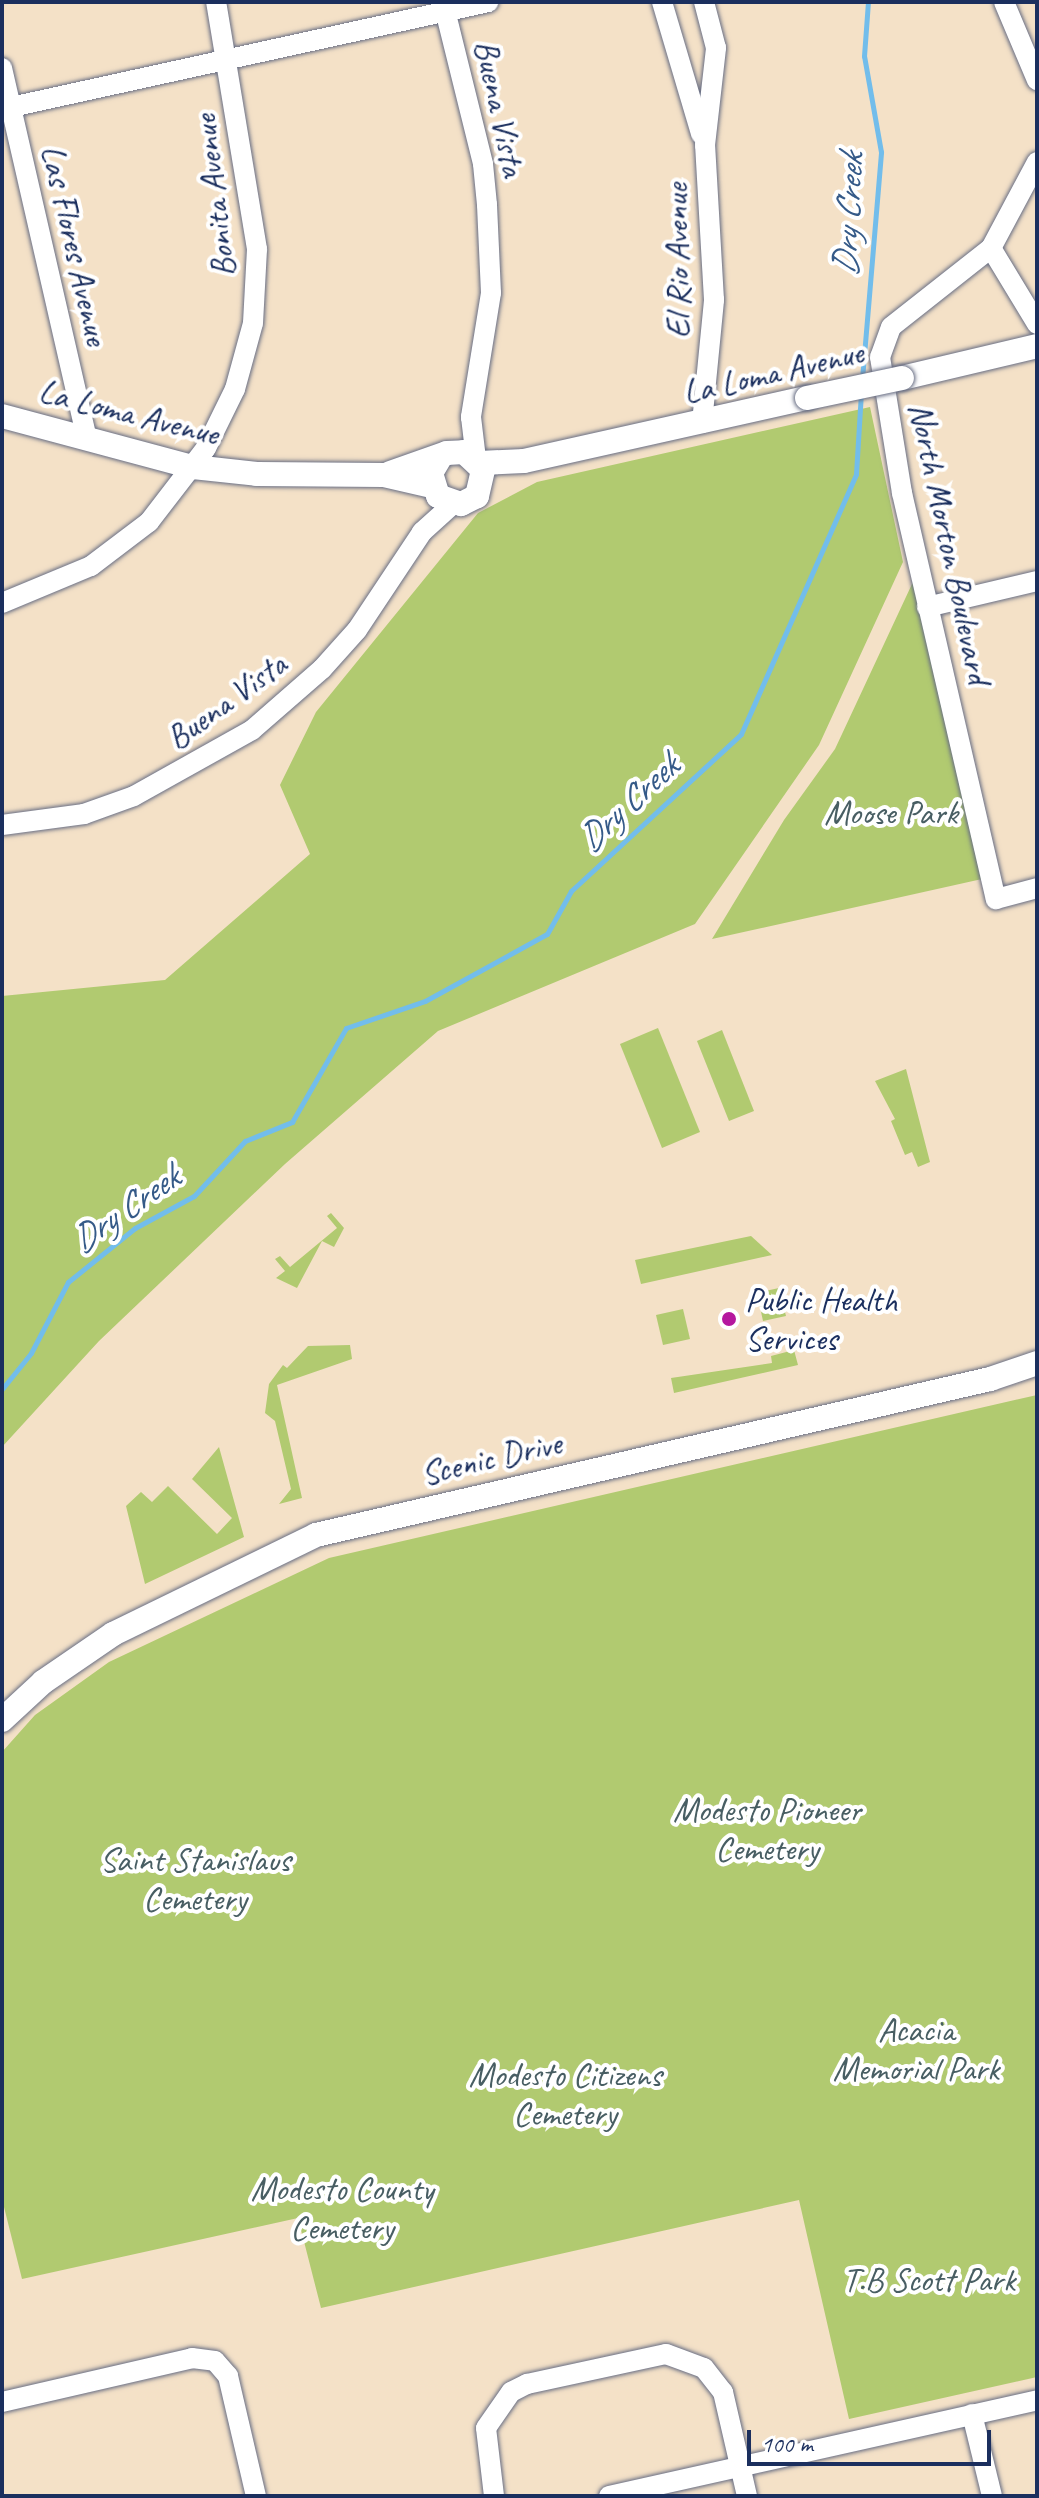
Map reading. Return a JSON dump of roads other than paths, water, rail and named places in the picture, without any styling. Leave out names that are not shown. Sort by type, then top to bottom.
[{"type":"main road","name":"La Loma Avenue","points":[[2,416],[193,467],[257,474],[384,475],[462,458],[524,461],[1037,346]]},
{"type":"main road","points":[[440,493],[431,473],[462,458],[482,488]]},
{"type":"main road","name":"La Loma Avenue","points":[[384,475],[469,501],[482,488],[524,461]]},
{"type":"main road","name":"Scenic Drive","points":[[2,1720],[43,1682],[113,1634],[316,1535],[990,1379],[1037,1363]]},
{"type":"street","name":"Bonita Avenue","points":[[2,603],[62,582],[119,547],[149,522],[193,467],[235,389],[248,351],[257,289],[257,249],[216,2]]},
{"type":"street","points":[[7,108],[228,60],[445,7],[488,2]]},
{"type":"street","name":"El Rio Avenue","points":[[662,2],[705,145]]},
{"type":"street","name":"El Rio Avenue","points":[[702,423],[714,300],[705,145],[716,48],[704,2]]},
{"type":"street","points":[[1004,2],[1037,80]]},
{"type":"street","name":"Buena Vista","points":[[445,7],[483,164],[491,293],[462,458]]},
{"type":"street","name":"Las Flores Avenue","points":[[2,68],[7,108],[86,436]]},
{"type":"street","name":"North Morton Boulevard","points":[[1037,162],[991,248],[891,327],[881,347],[902,493],[996,899],[1037,888]]},
{"type":"street","points":[[991,248],[1037,324]]},
{"type":"street","name":"Buena Vista","points":[[2,825],[84,814],[134,796],[252,730],[322,669],[357,630],[422,532],[440,493]]},
{"type":"street","points":[[927,607],[1037,581]]},
{"type":"street","points":[[494,2496],[486,2428],[511,2392],[527,2384],[660,2354],[693,2360],[715,2379],[747,2496]]},
{"type":"street","points":[[2,2402],[192,2358],[215,2361],[228,2376],[256,2496]]},
{"type":"street","points":[[609,2496],[1037,2400]]},
{"type":"street","points":[[972,2414],[992,2496]]},
{"type":"waterway","name":"Dry Creek","points":[[862,379],[881,152],[864,56],[868,2]]},
{"type":"waterway","name":"Dry Creek","points":[[2,1389],[31,1353],[68,1282],[135,1228],[194,1196],[245,1141],[292,1122],[346,1028],[425,1001],[547,934],[571,891],[741,734],[856,474],[861,393]]},
{"type":"place","name":"Public Health Services","points":[[729,1319]]},
{"type":"park label","name":"Moose Park","points":[[891,813]]},
{"type":"park label","name":"Modesto Pioneer Cemetery","points":[[767,1828]]},
{"type":"park label","name":"Saint Stanislaus Cemetery","points":[[195,1878]]},
{"type":"park label","name":"Acacia Memorial Park","points":[[916,2048]]},
{"type":"park label","name":"Modesto Citizens Cemetery","points":[[565,2094]]},
{"type":"park label","name":"Modesto County Cemetery","points":[[342,2208]]},
{"type":"park label","name":"T.B Scott Park","points":[[929,2280]]}]
